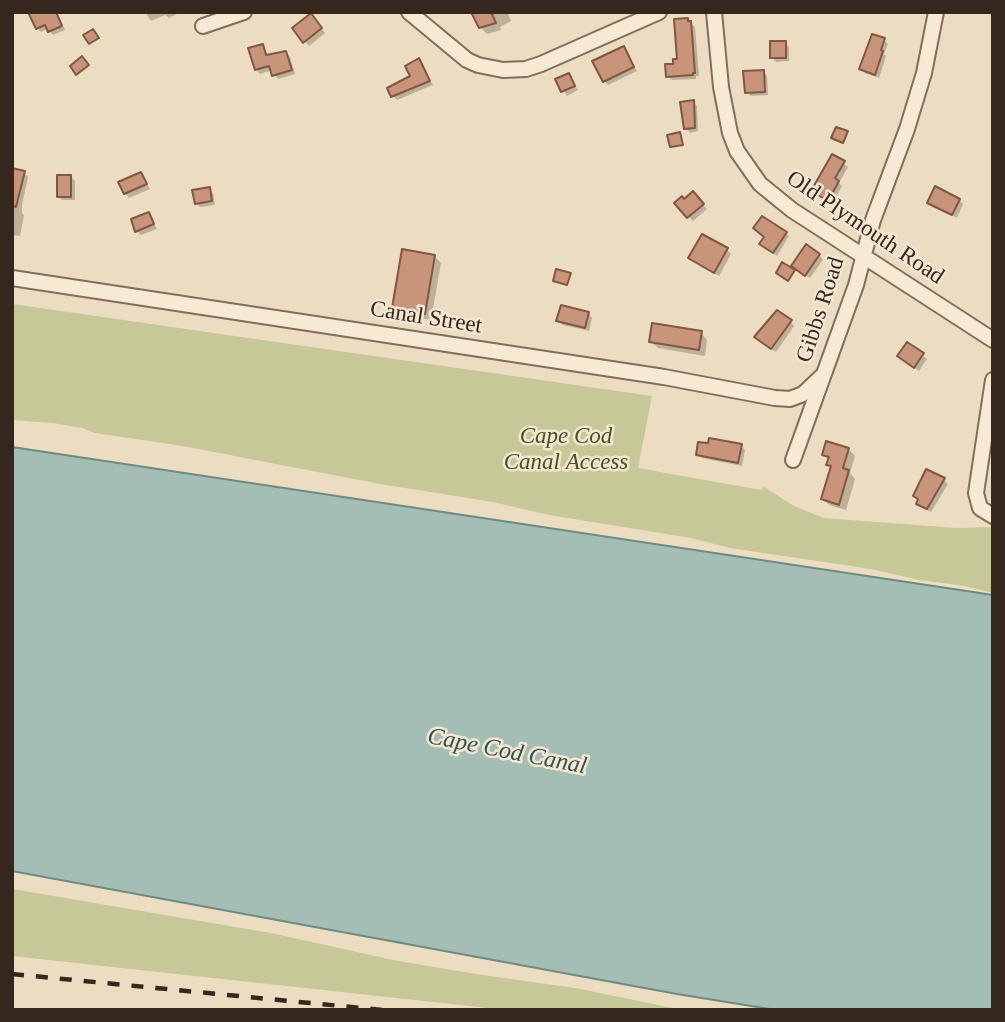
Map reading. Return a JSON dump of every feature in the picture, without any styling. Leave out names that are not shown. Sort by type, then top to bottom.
[{"type":"street","points":[[203,26],[244,12]]},
{"type":"street","points":[[409,12],[467,60],[503,70],[541,64],[659,12]]},
{"type":"street","name":"Old Plymouth Road","points":[[714,12],[724,112],[737,151],[747,169],[775,197],[993,340]]},
{"type":"street","name":"Gibbs Road","points":[[793,460],[856,285],[873,220],[913,110],[924,73],[936,12]]},
{"type":"street","name":"Canal Street","points":[[12,278],[639,373],[775,398],[790,399],[803,394],[823,375]]},
{"type":"street","points":[[993,380],[976,494],[980,508],[993,516]]},
{"type":"green space","name":"Cape Cod Canal Access","points":[[12,304],[652,396],[638,468],[761,490],[764,487],[794,506],[824,518],[956,528],[993,527],[993,593],[871,569],[730,548],[691,538],[549,515],[493,502],[380,484],[183,446],[95,433],[82,428],[12,420]]},
{"type":"green space","points":[[12,889],[271,933],[393,960],[575,988],[683,1010],[506,1010],[12,956]]},
{"type":"water","name":"Cape Cod Canal","points":[[12,447],[993,595],[993,1010],[776,1010],[12,871]]},
{"type":"building","points":[[28,12],[56,12],[62,26],[48,32],[45,25],[36,29]]},
{"type":"building","points":[[471,12],[491,12],[496,23],[479,28]]},
{"type":"building","points":[[311,13],[322,28],[303,43],[292,28]]},
{"type":"building","points":[[688,18],[688,21],[691,21],[695,73],[666,77],[665,64],[673,64],[673,59],[677,59],[674,19]]},
{"type":"building","points":[[93,29],[99,38],[89,44],[83,35]]},
{"type":"building","points":[[872,34],[885,38],[875,75],[859,69]]},
{"type":"building","points":[[770,41],[786,41],[786,58],[770,58]]},
{"type":"building","points":[[263,44],[266,55],[286,51],[292,70],[272,76],[269,66],[255,70],[248,48]]},
{"type":"building","points":[[624,46],[634,67],[603,82],[592,61]]},
{"type":"building","points":[[82,56],[89,65],[76,75],[70,66]]},
{"type":"building","points":[[419,58],[430,81],[391,97],[387,88],[410,76],[405,66]]},
{"type":"building","points":[[764,70],[765,92],[745,93],[743,71]]},
{"type":"building","points":[[569,73],[575,86],[561,92],[555,79]]},
{"type":"building","points":[[694,100],[695,128],[684,129],[680,102]]},
{"type":"building","points":[[836,127],[848,131],[843,143],[831,138]]},
{"type":"building","points":[[680,132],[683,145],[670,147],[667,135]]},
{"type":"building","points":[[832,154],[845,161],[835,178],[839,181],[828,201],[811,191]]},
{"type":"building","points":[[12,168],[25,171],[16,207],[12,206]]},
{"type":"building","points":[[141,172],[147,184],[124,194],[118,182]]},
{"type":"building","points":[[57,175],[71,175],[71,197],[57,197]]},
{"type":"building","points":[[935,186],[960,199],[952,215],[927,203]]},
{"type":"building","points":[[210,187],[212,201],[195,204],[192,190]]},
{"type":"building","points":[[693,191],[704,204],[687,218],[674,203]]},
{"type":"building","points":[[149,212],[154,224],[135,232],[131,219]]},
{"type":"building","points":[[762,216],[787,232],[773,253],[759,244],[764,237],[753,228]]},
{"type":"building","points":[[702,234],[728,248],[714,273],[688,258]]},
{"type":"building","points":[[806,244],[820,254],[805,276],[791,266]]},
{"type":"building","points":[[402,249],[435,255],[425,314],[392,308]]},
{"type":"building","points":[[782,262],[795,270],[788,281],[776,273]]},
{"type":"building","points":[[556,269],[571,273],[567,285],[553,281]]},
{"type":"building","points":[[561,305],[589,312],[585,328],[556,321]]},
{"type":"building","points":[[777,310],[792,320],[771,349],[754,337]]},
{"type":"building","points":[[652,323],[702,331],[699,350],[649,342]]},
{"type":"building","points":[[907,342],[924,353],[914,368],[897,356]]},
{"type":"building","points":[[709,438],[742,444],[738,463],[696,455],[698,442],[708,443]]},
{"type":"building","points":[[826,441],[849,448],[843,468],[849,470],[839,505],[821,499],[831,466],[826,465],[829,457],[822,455]]},
{"type":"building","points":[[926,469],[945,478],[927,509],[916,504],[918,499],[913,496]]},
{"type":"railway","points":[[12,974],[382,1010]]}]
